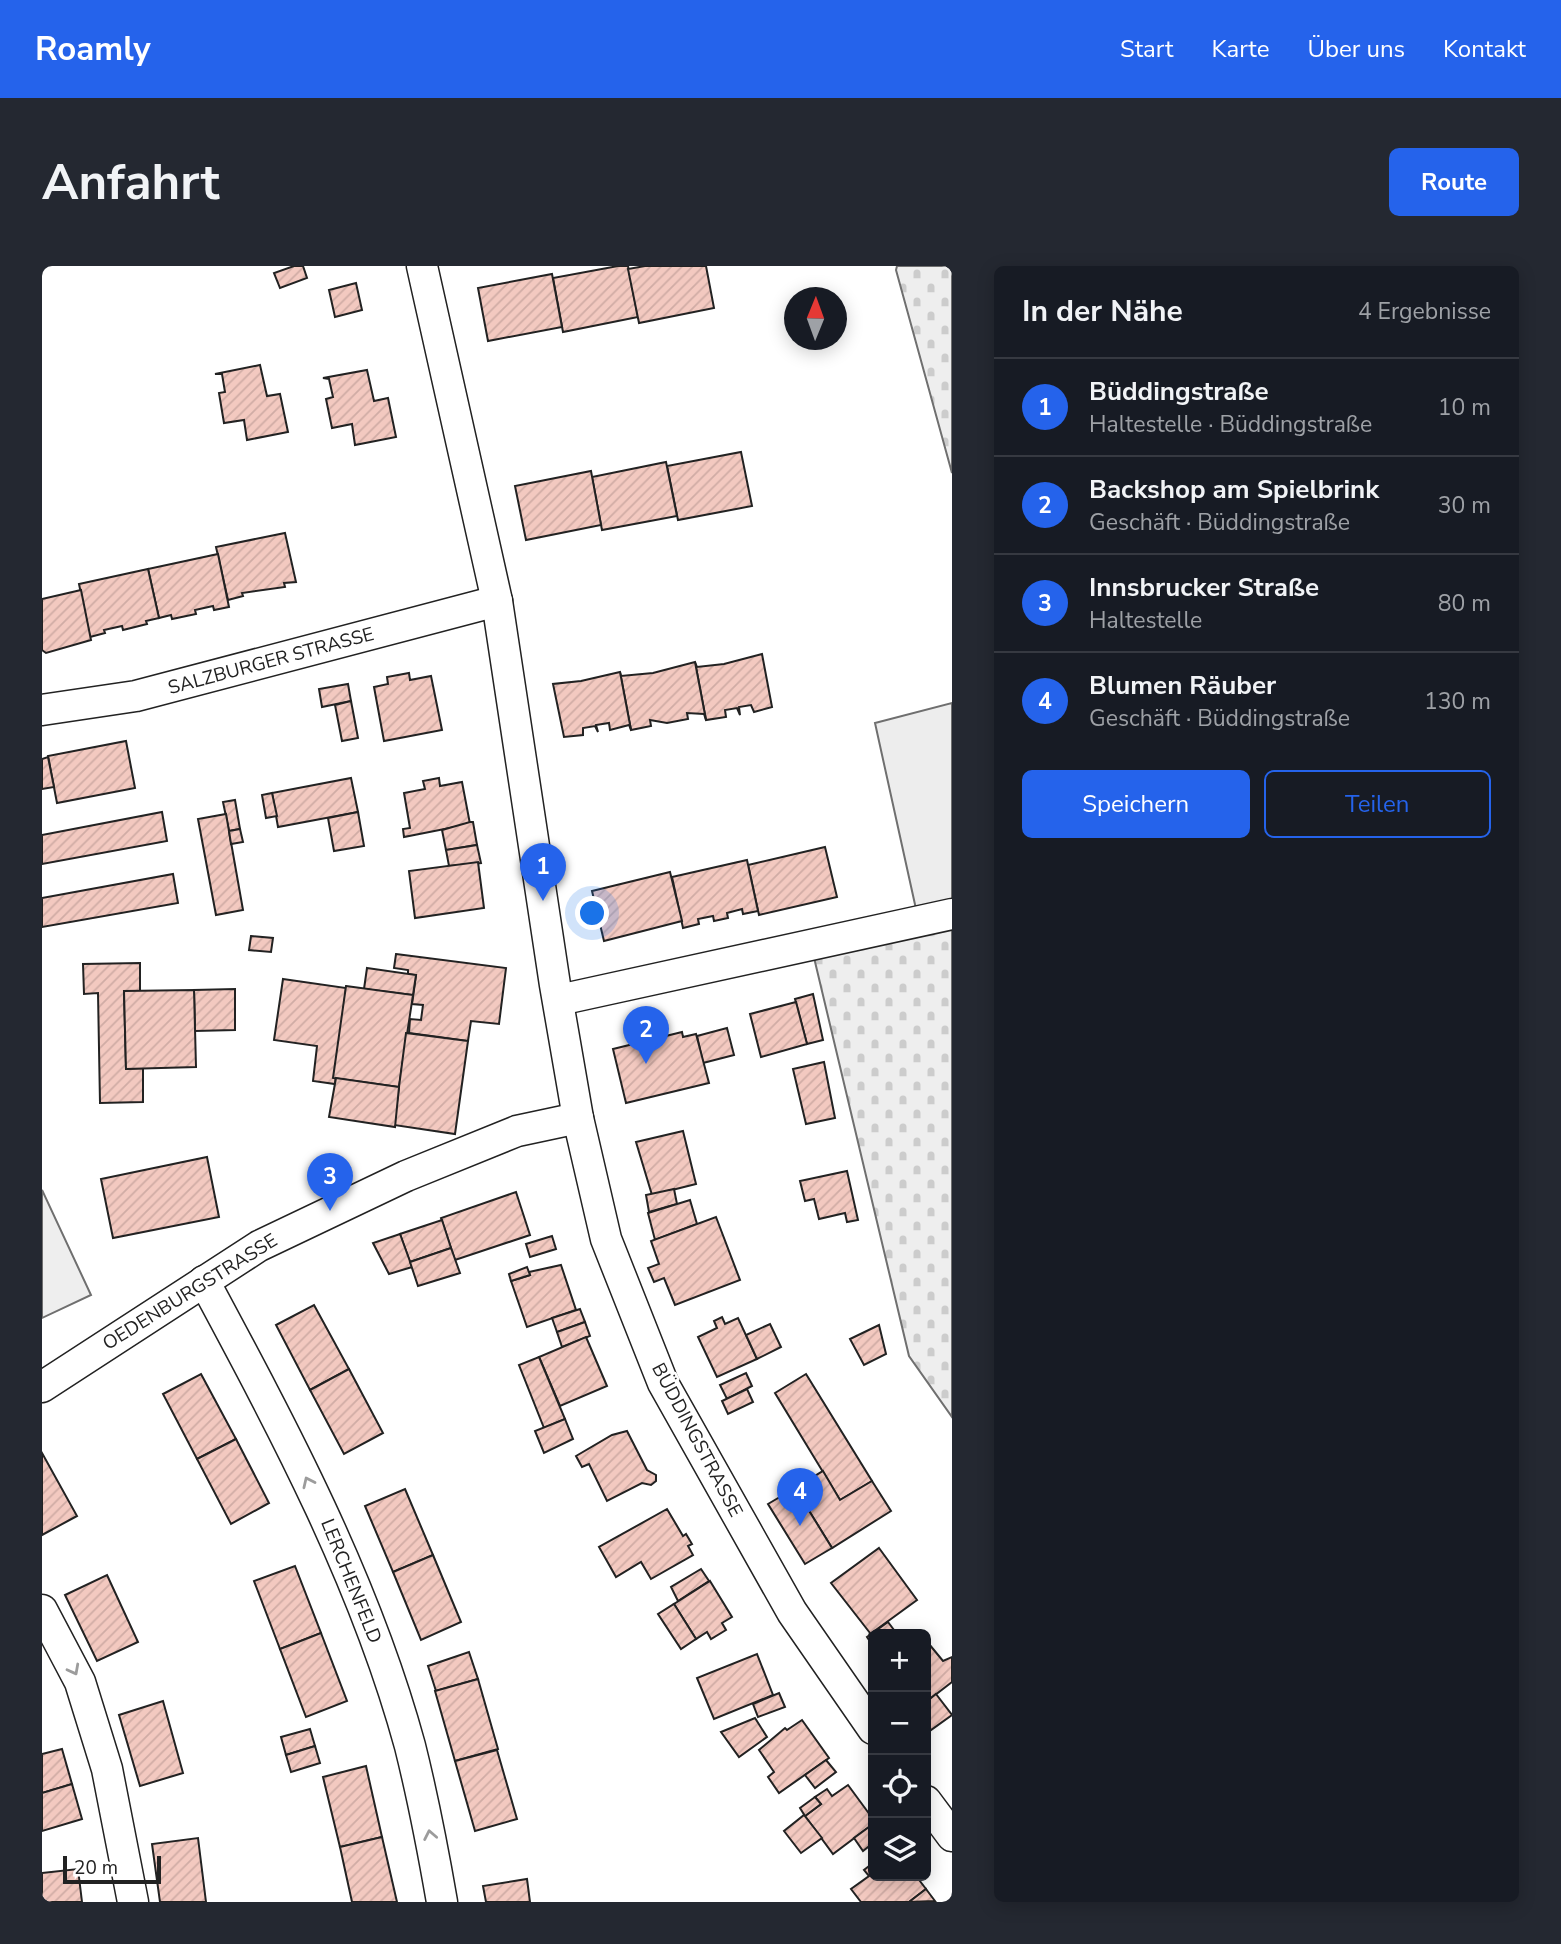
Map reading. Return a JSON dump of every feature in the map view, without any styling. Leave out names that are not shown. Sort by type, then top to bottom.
[{"type":"street","name":"BÜDDINGSTRASSE","points":[[422,266],[497,601],[578,1118],[606,1239],[663,1383],[792,1612],[868,1722]]},
{"type":"street","name":"SALZBURGER STRASSE","points":[[42,710],[136,696],[497,601]]},
{"type":"street","points":[[559,1000],[952,914]]},
{"type":"street","name":"OEDENBURGSTRASSE","points":[[42,1387],[260,1246],[406,1175],[517,1131],[578,1118]]},
{"type":"street","name":"LERCHENFELD","points":[[204,1281],[285,1431],[336,1542],[378,1647],[409,1745],[430,1829],[442,1902]]},
{"type":"street","points":[[42,1610],[80,1682],[103,1757],[133,1902]]},
{"type":"street","points":[[931,1808],[952,1836]]},
{"type":"green space","points":[[897,266],[952,266],[952,473],[896,270]]},
{"type":"green space","points":[[952,912],[952,1417],[909,1356],[811,945]]},
{"type":"green space","points":[[42,1190],[91,1295],[42,1318]]},
{"type":"shaded area","points":[[952,703],[952,902],[916,909],[875,723]]},
{"type":"building","points":[[294,266],[303,266],[307,278],[280,288],[274,273]]},
{"type":"building","points":[[628,266],[638,317],[563,332],[553,278]]},
{"type":"building","points":[[645,266],[706,266],[714,308],[639,323],[628,269]]},
{"type":"building","points":[[552,274],[562,327],[488,341],[478,288]]},
{"type":"building","points":[[356,283],[362,310],[335,317],[329,290]]},
{"type":"building","points":[[260,365],[267,396],[280,394],[288,432],[247,440],[244,420],[224,423],[219,393],[225,392],[222,374],[215,374]]},
{"type":"building","points":[[367,370],[374,401],[388,398],[396,437],[355,445],[352,424],[332,428],[326,399],[333,397],[329,379],[323,378]]},
{"type":"building","points":[[741,452],[752,506],[678,520],[667,466]]},
{"type":"building","points":[[666,462],[677,516],[602,530],[592,477]]},
{"type":"building","points":[[591,471],[601,525],[526,540],[515,486]]},
{"type":"building","points":[[285,533],[296,582],[284,583],[285,587],[242,593],[243,596],[228,600],[216,547]]},
{"type":"building","points":[[218,554],[229,607],[214,610],[213,606],[195,610],[196,614],[172,619],[171,615],[159,618],[148,569]]},
{"type":"building","points":[[148,569],[159,618],[123,630],[122,626],[104,630],[105,633],[90,637],[79,584]]},
{"type":"building","points":[[81,590],[91,640],[46,653],[42,650],[42,599]]},
{"type":"building","points":[[762,654],[772,707],[754,712],[751,705],[739,707],[740,715],[737,708],[725,710],[726,717],[706,720],[695,662],[697,667],[724,664]]},
{"type":"building","points":[[695,662],[706,720],[704,714],[687,713],[688,719],[667,723],[650,720],[651,726],[631,730],[620,672],[621,676],[653,673]]},
{"type":"building","points":[[620,672],[631,730],[629,725],[610,730],[609,723],[596,725],[598,732],[595,726],[583,728],[583,735],[564,737],[553,684]]},
{"type":"building","points":[[409,673],[410,680],[431,676],[442,730],[384,741],[374,687],[388,684],[387,677]]},
{"type":"building","points":[[348,684],[351,701],[322,707],[319,689]]},
{"type":"building","points":[[351,701],[358,738],[342,741],[335,705]]},
{"type":"building","points":[[126,741],[135,788],[57,803],[48,756]]},
{"type":"building","points":[[48,757],[54,787],[42,789],[42,759]]},
{"type":"building","points":[[351,778],[358,812],[278,827],[272,793]]},
{"type":"building","points":[[439,778],[440,786],[462,782],[470,824],[404,837],[403,829],[410,828],[404,793],[425,789],[423,781]]},
{"type":"building","points":[[272,793],[277,816],[266,818],[262,795]]},
{"type":"building","points":[[235,800],[240,829],[229,831],[223,802]]},
{"type":"building","points":[[162,812],[167,841],[42,864],[42,835]]},
{"type":"building","points":[[358,812],[364,846],[334,851],[328,818]]},
{"type":"building","points":[[226,814],[243,910],[216,915],[198,819]]},
{"type":"building","points":[[473,822],[477,845],[446,850],[442,830]]},
{"type":"building","points":[[240,829],[243,842],[231,844],[229,831]]},
{"type":"building","points":[[477,845],[481,863],[449,866],[446,850]]},
{"type":"building","points":[[825,847],[837,897],[759,915],[748,865]]},
{"type":"building","points":[[747,860],[758,911],[743,914],[742,909],[727,913],[728,918],[714,921],[713,916],[698,919],[699,924],[683,928],[672,877]]},
{"type":"building","points":[[478,862],[484,908],[415,918],[409,871]]},
{"type":"building","points":[[670,872],[682,921],[604,941],[592,891]]},
{"type":"building","points":[[173,874],[178,903],[42,927],[42,898]]},
{"type":"building","points":[[251,936],[273,938],[271,952],[249,950]]},
{"type":"building","points":[[396,954],[506,968],[499,1024],[471,1021],[468,1041],[409,1033],[410,1019],[421,1020],[423,1005],[412,1004],[416,975],[408,974],[408,970],[394,968]]},
{"type":"building","points":[[140,963],[140,991],[124,991],[126,1069],[143,1068],[143,1102],[100,1103],[98,993],[84,994],[83,964]]},
{"type":"building","points":[[367,968],[416,975],[413,995],[364,989]]},
{"type":"building","points":[[283,979],[346,988],[335,1084],[313,1081],[317,1046],[274,1040]]},
{"type":"building","points":[[346,986],[413,995],[399,1087],[333,1078]]},
{"type":"building","points":[[235,989],[235,1030],[195,1031],[194,990]]},
{"type":"building","points":[[194,990],[196,1067],[126,1069],[124,991]]},
{"type":"building","points":[[813,994],[823,1040],[807,1044],[795,999]]},
{"type":"building","points":[[796,1002],[807,1044],[761,1057],[750,1014]]},
{"type":"building","points":[[727,1028],[734,1055],[703,1063],[697,1036]]},
{"type":"building","points":[[682,1032],[683,1037],[696,1034],[709,1083],[626,1103],[613,1049]]},
{"type":"building","points":[[406,1033],[468,1041],[455,1134],[394,1125]]},
{"type":"building","points":[[824,1062],[835,1118],[806,1124],[793,1069]]},
{"type":"building","points":[[336,1078],[399,1087],[395,1127],[329,1117]]},
{"type":"building","points":[[683,1131],[696,1184],[652,1195],[636,1142]]},
{"type":"building","points":[[207,1157],[219,1217],[113,1238],[101,1179]]},
{"type":"building","points":[[847,1171],[858,1220],[847,1222],[845,1213],[819,1219],[814,1199],[805,1201],[800,1181]]},
{"type":"building","points":[[674,1189],[677,1204],[649,1212],[646,1195]]},
{"type":"building","points":[[516,1192],[530,1235],[455,1260],[441,1218]]},
{"type":"building","points":[[690,1200],[697,1224],[655,1240],[648,1213]]},
{"type":"building","points":[[716,1217],[740,1280],[675,1305],[664,1278],[654,1282],[648,1268],[659,1264],[651,1241]]},
{"type":"building","points":[[442,1220],[451,1248],[410,1262],[400,1234]]},
{"type":"building","points":[[400,1234],[412,1267],[389,1274],[373,1243]]},
{"type":"building","points":[[552,1236],[556,1249],[530,1257],[526,1244]]},
{"type":"building","points":[[451,1248],[460,1273],[418,1286],[410,1262]]},
{"type":"building","points":[[561,1265],[576,1310],[527,1327],[511,1281],[530,1275],[529,1272]]},
{"type":"building","points":[[527,1267],[530,1275],[511,1281],[509,1274]]},
{"type":"building","points":[[314,1305],[349,1369],[310,1390],[276,1325]]},
{"type":"building","points":[[580,1309],[585,1322],[557,1332],[552,1318]]},
{"type":"building","points":[[722,1317],[725,1324],[738,1318],[757,1359],[717,1377],[698,1337],[717,1328],[714,1321]]},
{"type":"building","points":[[585,1322],[590,1336],[562,1347],[557,1332]]},
{"type":"building","points":[[770,1324],[781,1347],[757,1359],[746,1335]]},
{"type":"building","points":[[879,1325],[886,1354],[864,1365],[850,1339]]},
{"type":"building","points":[[586,1337],[607,1386],[560,1406],[539,1357]]},
{"type":"building","points":[[539,1357],[565,1419],[544,1428],[519,1365]]},
{"type":"building","points":[[349,1369],[383,1433],[344,1454],[310,1390]]},
{"type":"building","points":[[746,1373],[752,1386],[727,1399],[720,1385]]},
{"type":"building","points":[[201,1374],[236,1439],[197,1459],[163,1394]]},
{"type":"building","points":[[806,1374],[872,1481],[840,1500],[775,1393]]},
{"type":"building","points":[[747,1389],[753,1402],[728,1414],[722,1401]]},
{"type":"building","points":[[565,1419],[573,1439],[544,1453],[535,1431]]},
{"type":"building","points":[[627,1431],[647,1470],[656,1475],[656,1481],[651,1485],[642,1483],[607,1501],[589,1464],[582,1467],[576,1456],[612,1435]]},
{"type":"building","points":[[236,1439],[269,1503],[231,1524],[197,1459]]},
{"type":"building","points":[[42,1453],[77,1516],[42,1535]]},
{"type":"building","points":[[823,1471],[840,1500],[872,1481],[891,1511],[832,1548],[795,1488]]},
{"type":"building","points":[[795,1488],[832,1548],[805,1564],[768,1504]]},
{"type":"building","points":[[405,1489],[433,1555],[393,1572],[365,1506]]},
{"type":"building","points":[[667,1509],[683,1536],[686,1534],[692,1544],[688,1546],[693,1555],[651,1579],[641,1562],[616,1577],[599,1547]]},
{"type":"building","points":[[879,1548],[917,1600],[877,1629],[868,1630],[831,1583]]},
{"type":"building","points":[[433,1555],[461,1622],[421,1640],[393,1572]]},
{"type":"building","points":[[295,1566],[321,1633],[280,1649],[254,1581]]},
{"type":"building","points":[[701,1569],[709,1581],[678,1601],[671,1587]]},
{"type":"building","points":[[107,1575],[138,1642],[97,1661],[65,1595]]},
{"type":"building","points":[[710,1581],[732,1617],[722,1623],[726,1630],[711,1639],[707,1632],[696,1639],[674,1604]]},
{"type":"building","points":[[674,1604],[696,1639],[681,1649],[658,1614]]},
{"type":"building","points":[[888,1622],[893,1629],[878,1629]]},
{"type":"building","points":[[321,1633],[347,1701],[306,1717],[280,1649]]},
{"type":"building","points":[[931,1646],[943,1661],[952,1657],[952,1682],[931,1698]]},
{"type":"building","points":[[469,1652],[478,1679],[436,1691],[428,1666]]},
{"type":"building","points":[[757,1654],[773,1695],[714,1719],[697,1678]]},
{"type":"building","points":[[478,1679],[498,1749],[455,1761],[435,1691]]},
{"type":"building","points":[[779,1693],[785,1707],[758,1717],[753,1704]]},
{"type":"building","points":[[936,1694],[952,1715],[931,1730],[931,1698]]},
{"type":"building","points":[[163,1701],[183,1773],[140,1786],[119,1715]]},
{"type":"building","points":[[755,1718],[767,1737],[739,1757],[721,1732]]},
{"type":"building","points":[[802,1720],[829,1758],[779,1793],[768,1777],[774,1772],[759,1750],[785,1728],[787,1730]]},
{"type":"building","points":[[310,1729],[315,1746],[286,1755],[281,1737]]},
{"type":"building","points":[[315,1746],[320,1763],[291,1772],[286,1755]]},
{"type":"building","points":[[62,1749],[72,1784],[42,1793],[42,1754]]},
{"type":"building","points":[[497,1750],[517,1819],[475,1831],[455,1761]]},
{"type":"building","points":[[826,1760],[836,1772],[815,1788],[805,1775]]},
{"type":"building","points":[[366,1766],[382,1837],[340,1847],[323,1777]]},
{"type":"building","points":[[72,1784],[82,1819],[42,1831],[42,1793]]},
{"type":"building","points":[[848,1785],[868,1812],[868,1828],[833,1854],[805,1816],[821,1804],[815,1797],[827,1789],[832,1796]]},
{"type":"building","points":[[815,1797],[821,1804],[805,1816],[800,1808]]},
{"type":"building","points":[[804,1815],[822,1838],[801,1853],[784,1831]]},
{"type":"building","points":[[868,1828],[868,1847],[863,1851],[854,1838]]},
{"type":"building","points":[[382,1837],[397,1902],[352,1902],[340,1847]]},
{"type":"building","points":[[198,1838],[206,1902],[160,1902],[152,1844]]},
{"type":"building","points":[[78,1869],[82,1902],[42,1902],[42,1873]]},
{"type":"building","points":[[868,1877],[868,1881],[920,1881],[926,1889],[909,1902],[861,1902],[851,1889]]},
{"type":"building","points":[[527,1879],[530,1902],[486,1902],[483,1886]]},
{"type":"building","points":[[926,1889],[935,1901],[909,1902]]},
{"type":"place","name":"Büddingstraße","points":[[543,901]]},
{"type":"place","name":"Backshop am Spielbrink","points":[[646,1064]]},
{"type":"place","name":"Innsbrucker Straße","points":[[330,1211]]},
{"type":"place","name":"Blumen Räuber","points":[[800,1526]]}]
